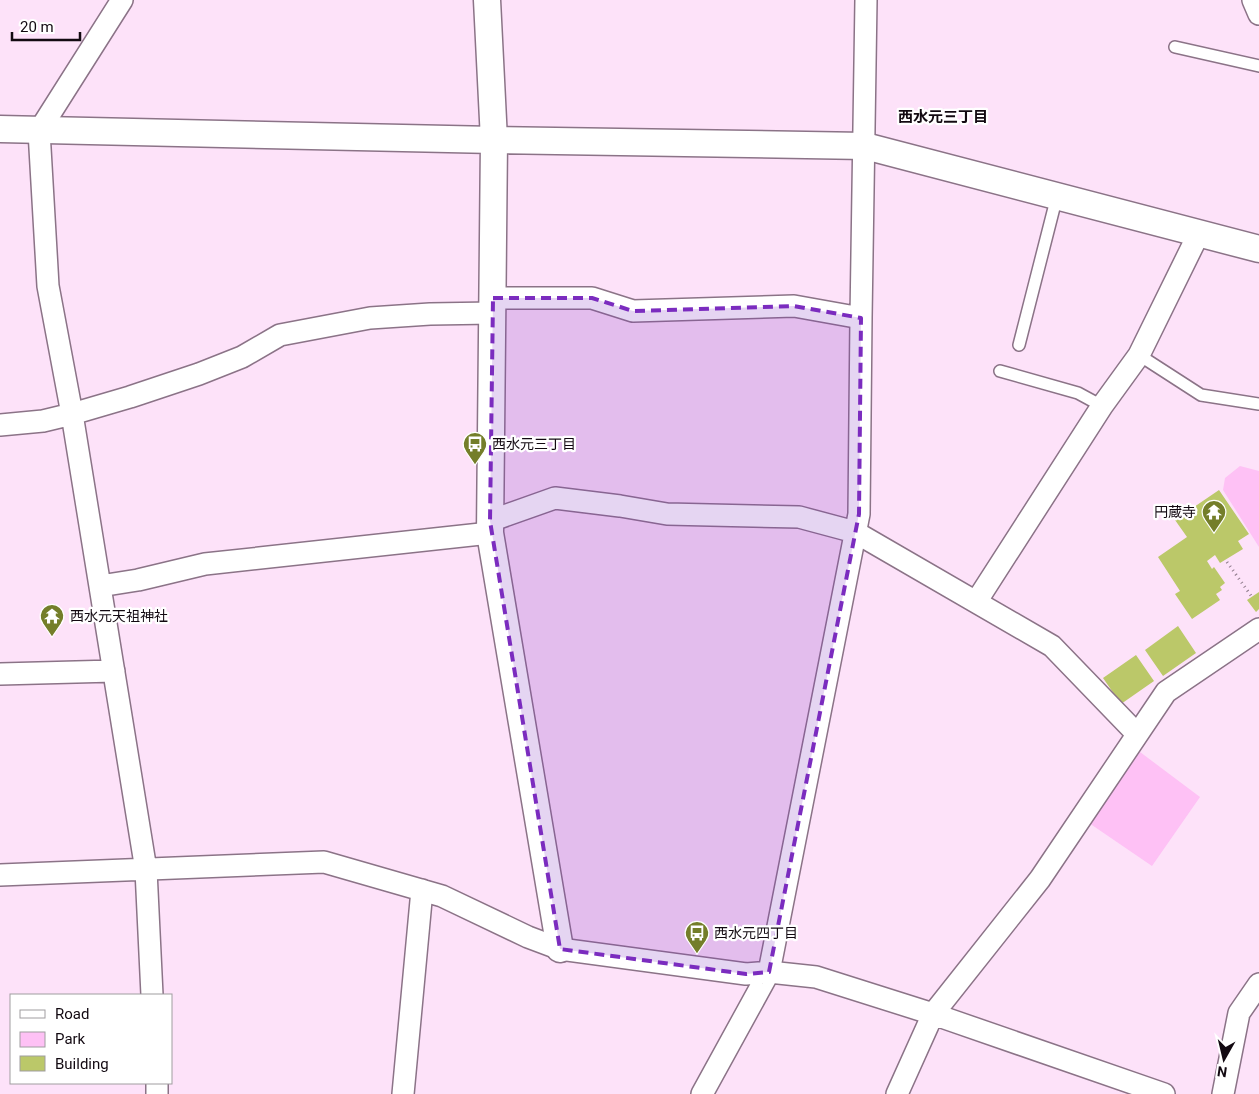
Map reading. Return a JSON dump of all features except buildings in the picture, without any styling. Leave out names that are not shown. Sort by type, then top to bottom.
[{"type":"street","points":[[122,0],[39,131],[48,286],[72,414],[146,870],[152,994]]},
{"type":"street","points":[[487,0],[494,140],[490,527],[560,950]]},
{"type":"street","points":[[702,1094],[769,972],[859,514],[866,0]]},
{"type":"street","points":[[1253,0],[1259,14]]},
{"type":"street","points":[[0,129],[865,146],[1259,249]]},
{"type":"street","points":[[976,602],[1102,406],[1139,355],[1199,233]]},
{"type":"street","points":[[0,425],[25,423],[72,414],[199,374],[242,357],[280,335],[370,318],[430,314],[493,305],[592,298],[633,311],[794,306],[861,318]]},
{"type":"street","points":[[100,586],[138,580],[205,564],[490,527],[555,498],[667,514],[799,517],[855,532],[1052,646],[1137,734]]},
{"type":"street","points":[[897,1094],[933,1014],[1040,879],[1166,692],[1259,629]]},
{"type":"street","points":[[0,674],[114,671]]},
{"type":"street","points":[[0,875],[324,862],[442,896],[560,950],[746,974],[769,972],[816,977],[933,1014],[1164,1094]]},
{"type":"street","points":[[403,1094],[422,890]]},
{"type":"street","points":[[1224,1094],[1239,1013],[1259,984]]},
{"type":"lane","points":[[1175,47],[1259,66]]},
{"type":"lane","points":[[1019,345],[1057,196]]},
{"type":"lane","points":[[1139,355],[1201,395],[1259,404]]},
{"type":"lane","points":[[1000,370],[1078,393],[1102,406]]},
{"type":"path","points":[[1227,562],[1252,597]]},
{"type":"highlighted area","points":[[493,298],[592,298],[633,311],[794,306],[861,318],[859,514],[769,972],[746,974],[560,949],[490,521]]},
{"type":"green space","points":[[1240,466],[1259,471],[1259,547],[1223,490],[1225,478]]},
{"type":"green space","points":[[1140,752],[1200,797],[1152,866],[1089,823]]},
{"type":"place","name":"西水元三丁目","points":[[475,465]]},
{"type":"place","name":"円蔵寺","points":[[1214,533]]},
{"type":"place","name":"西水元天祖神社","points":[[52,637]]},
{"type":"place","name":"西水元四丁目","points":[[697,954]]},
{"type":"district","name":"西水元三丁目","points":[[943,117]]}]
